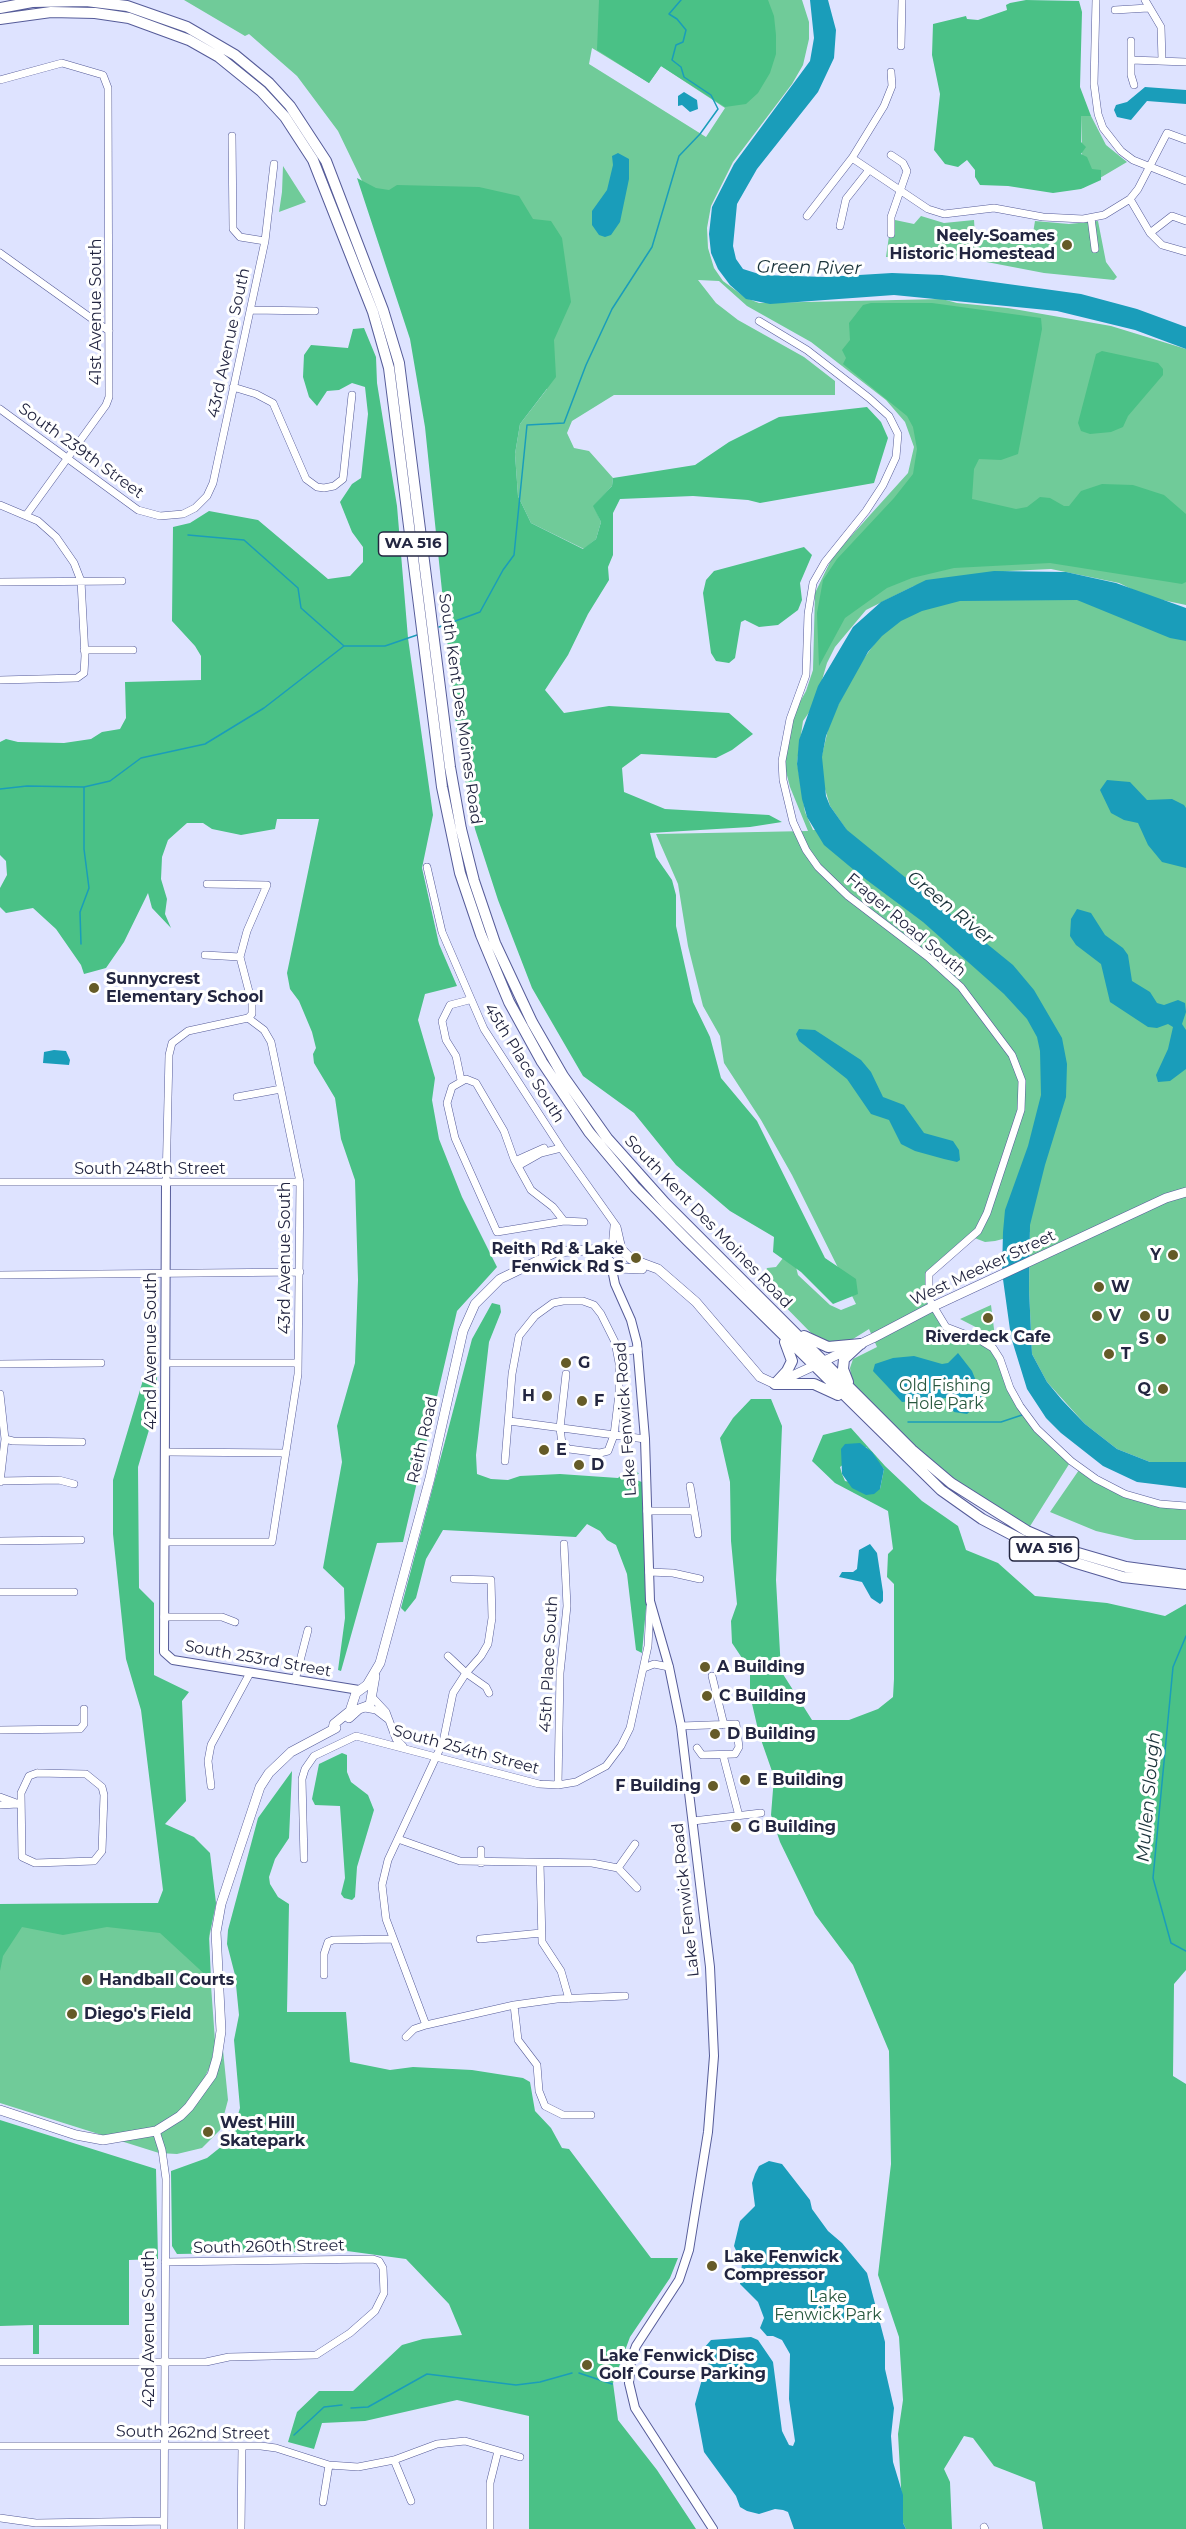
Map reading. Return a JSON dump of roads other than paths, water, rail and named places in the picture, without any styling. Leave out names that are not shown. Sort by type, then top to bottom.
[{"type":"highway","name":"South Kent Des Moines Road","points":[[0,8],[32,2],[86,1],[127,6],[187,27],[235,55],[269,83],[290,106],[316,142],[339,190],[366,260],[388,322],[399,363],[455,796],[468,861],[491,932],[541,1040],[601,1130],[636,1173],[784,1330]]},
{"type":"highway","name":"South Kent Des Moines Road","points":[[0,19],[51,12],[85,12],[129,18],[170,32],[209,51],[245,76],[285,117],[308,151],[330,198],[373,312],[389,368],[442,787],[460,873],[484,944],[531,1043],[589,1132],[635,1187],[819,1364],[853,1390],[932,1469],[989,1510],[1027,1531],[1078,1553],[1186,1584]]},
{"type":"highway","points":[[784,1330],[820,1345],[842,1347],[861,1344]]},
{"type":"highway","points":[[775,1384],[787,1371],[792,1361],[784,1330]]},
{"type":"highway","points":[[853,1390],[844,1374],[843,1364],[844,1359],[861,1344]]},
{"type":"highway","name":"South Kent Des Moines Road","points":[[819,1364],[843,1397],[941,1490],[982,1519],[1022,1540],[1073,1562],[1123,1576],[1170,1579],[1186,1575]]},
{"type":"highway","points":[[775,1384],[814,1384],[843,1397]]},
{"type":"main road","name":"West Meeker Street","points":[[819,1364],[932,1307],[1185,1190]]},
{"type":"main road","name":"Reith Road","points":[[372,1697],[375,1675],[430,1478],[463,1331],[468,1317],[486,1290],[500,1279],[522,1266],[566,1251],[615,1255],[658,1269],[696,1302],[760,1377],[775,1384]]},
{"type":"main road","name":"Reith Road","points":[[615,1255],[617,1268],[625,1267],[661,1273]]},
{"type":"main road","points":[[615,1255],[625,1267]]},
{"type":"main road","points":[[775,1384],[819,1364]]},
{"type":"main road","name":"Reith Road","points":[[362,1689],[375,1675]]},
{"type":"main road","points":[[0,2110],[103,2140],[156,2131],[180,2116],[200,2094],[212,2074],[221,2031],[216,1932],[221,1904],[260,1787],[269,1773],[291,1752],[340,1726],[370,1705],[372,1697],[370,1691],[362,1689],[353,1700],[350,1711],[334,1724],[333,1729]]},
{"type":"main road","points":[[353,1700],[355,1705],[363,1708]]},
{"type":"street","points":[[901,46],[903,0],[910,0]]},
{"type":"street","points":[[1096,0],[1095,100],[1103,128],[1121,151],[1149,168],[1186,181]]},
{"type":"street","points":[[1145,0],[1161,27],[1162,60]]},
{"type":"street","points":[[1115,10],[1148,8]]},
{"type":"street","points":[[1131,41],[1134,86]]},
{"type":"street","points":[[1131,60],[1186,62]]},
{"type":"street","name":"41st Avenue South","points":[[1,80],[57,63],[80,67],[103,75],[108,88],[108,401],[27,514]]},
{"type":"street","points":[[807,216],[852,158],[887,100],[892,86],[891,72]]},
{"type":"street","points":[[852,158],[928,209],[944,214],[994,208],[1052,218],[1091,218],[1116,209],[1130,199],[1167,133],[1186,140]]},
{"type":"street","points":[[232,136],[233,229],[240,237],[265,241]]},
{"type":"street","points":[[891,155],[906,167],[902,191],[891,217],[891,234]]},
{"type":"street","name":"43rd Avenue South","points":[[183,514],[195,508],[210,490],[265,241],[274,164]]},
{"type":"street","points":[[840,226],[846,199],[868,170]]},
{"type":"street","points":[[1130,199],[1150,233],[1162,245],[1186,252]]},
{"type":"street","points":[[1150,233],[1172,216],[1186,221]]},
{"type":"street","points":[[1091,218],[1095,249]]},
{"type":"street","points":[[0,253],[109,331]]},
{"type":"street","points":[[251,310],[315,311]]},
{"type":"street","name":"Frager Road South","points":[[759,321],[807,350],[869,398],[889,416],[898,434],[896,458],[881,489],[825,562],[813,584],[808,604],[807,675],[790,719],[782,761],[783,780],[793,822],[806,850],[818,867],[848,896],[928,957],[961,987],[1012,1055],[1022,1081],[1021,1110],[987,1213],[978,1231],[929,1274],[927,1282],[932,1307]]},
{"type":"street","points":[[233,387],[256,394],[275,405],[306,480],[317,488],[334,486],[343,479],[352,395]]},
{"type":"street","name":"South 239th Street","points":[[0,409],[138,510],[160,516],[183,514]]},
{"type":"street","points":[[0,505],[27,514],[56,537],[74,563],[81,581],[84,650],[84,673],[77,678],[0,680]]},
{"type":"street","points":[[0,582],[122,581]]},
{"type":"street","points":[[84,650],[133,650]]},
{"type":"street","name":"45th Place South","points":[[427,867],[442,932],[469,1000],[491,1042],[618,1230],[615,1255]]},
{"type":"street","points":[[207,884],[267,885],[247,931],[240,957],[252,1003],[252,1014],[248,1018]]},
{"type":"street","points":[[205,955],[240,957]]},
{"type":"street","points":[[461,1080],[456,1056],[446,1040],[442,1021],[450,1005],[469,1000]]},
{"type":"street","name":"43rd Avenue South","points":[[166,1542],[272,1542],[286,1453],[298,1363],[300,1182],[268,1036],[248,1018]]},
{"type":"street","name":"42nd Avenue South","points":[[168,1658],[164,1653],[164,1617],[165,1274],[169,1054],[172,1042],[188,1031],[248,1018]]},
{"type":"street","points":[[564,1221],[553,1207],[531,1190],[516,1163],[504,1131],[479,1088],[470,1079],[461,1080],[448,1091],[448,1110],[455,1138],[497,1232],[564,1221],[584,1222]]},
{"type":"street","points":[[237,1097],[281,1089]]},
{"type":"street","points":[[516,1163],[533,1151],[560,1146]]},
{"type":"street","name":"South 248th Street","points":[[0,1182],[300,1182]]},
{"type":"street","name":"Lake Fenwick Road","points":[[615,1255],[617,1286],[632,1323],[638,1350],[645,1439],[650,1601],[669,1667],[681,1726],[710,1967],[714,2073],[699,2202],[684,2268],[642,2336],[632,2359],[629,2383],[630,2396],[645,2425],[713,2529]]},
{"type":"street","points":[[617,1286],[625,1267]]},
{"type":"street","points":[[0,1275],[300,1272]]},
{"type":"street","points":[[505,1461],[516,1347],[521,1331],[528,1321],[548,1306],[563,1300],[591,1304],[601,1314],[615,1342],[618,1353],[619,1385],[614,1435],[610,1448],[603,1453],[569,1449],[562,1445],[560,1428],[566,1374]]},
{"type":"street","points":[[932,1307],[946,1327],[980,1340],[993,1348],[1020,1406],[1037,1429],[1071,1461],[1096,1479],[1125,1494],[1160,1504],[1186,1506]]},
{"type":"street","points":[[618,1353],[638,1350]]},
{"type":"street","points":[[166,1363],[298,1363]]},
{"type":"street","points":[[0,1364],[101,1364]]},
{"type":"street","points":[[0,1394],[5,1439],[0,1482],[59,1480],[74,1484]]},
{"type":"street","points":[[509,1421],[645,1439]]},
{"type":"street","points":[[5,1439],[82,1442]]},
{"type":"street","points":[[166,1452],[286,1453]]},
{"type":"street","points":[[690,1486],[698,1534]]},
{"type":"street","points":[[647,1511],[694,1511]]},
{"type":"street","points":[[0,1541],[81,1540]]},
{"type":"street","name":"45th Place South","points":[[558,1785],[560,1673],[567,1606],[564,1544]]},
{"type":"street","points":[[649,1572],[673,1572],[700,1580]]},
{"type":"street","points":[[426,2025],[393,1939],[382,1902],[382,1885],[384,1872],[445,1734],[453,1693],[465,1673],[481,1656],[488,1644],[492,1618],[491,1580],[454,1579]]},
{"type":"street","points":[[0,1592],[74,1592]]},
{"type":"street","name":"South 254th Street","points":[[304,1859],[302,1779],[305,1769],[314,1756],[356,1736],[516,1780],[558,1785],[595,1774],[614,1757],[630,1728],[644,1668],[650,1627],[650,1601]]},
{"type":"street","points":[[164,1617],[222,1617],[235,1622]]},
{"type":"street","points":[[295,1680],[308,1630]]},
{"type":"street","points":[[448,1656],[465,1673],[486,1687],[489,1693]]},
{"type":"street","name":"South 253rd Street","points":[[168,1658],[342,1689],[362,1689]]},
{"type":"street","points":[[644,1668],[654,1664],[669,1667]]},
{"type":"street","points":[[211,1786],[208,1761],[211,1745],[250,1673]]},
{"type":"street","points":[[712,1676],[724,1725]]},
{"type":"street","name":"South 253rd Street","points":[[342,1689],[353,1700]]},
{"type":"street","points":[[372,1697],[386,1712],[396,1739],[405,1748]]},
{"type":"street","points":[[363,1708],[376,1710],[388,1720]]},
{"type":"street","points":[[0,1730],[80,1729],[84,1724],[84,1709]]},
{"type":"street","points":[[681,1726],[736,1724],[738,1750],[733,1755],[702,1755],[697,1749]]},
{"type":"street","points":[[723,1755],[739,1816]]},
{"type":"street","points":[[78,1773],[98,1781],[104,1795],[102,1851],[98,1857],[88,1863],[35,1863],[22,1857],[19,1804],[28,1776],[78,1773]]},
{"type":"street","points":[[0,1797],[19,1804]]},
{"type":"street","points":[[0,1805],[19,1804]]},
{"type":"street","points":[[693,1821],[761,1814]]},
{"type":"street","points":[[398,1839],[442,1857],[481,1863],[592,1863],[618,1868],[637,1888]]},
{"type":"street","points":[[618,1868],[635,1844]]},
{"type":"street","points":[[481,1850],[481,1863]]},
{"type":"street","points":[[540,1863],[541,1934],[546,1951],[561,1971],[569,1999]]},
{"type":"street","points":[[480,1939],[541,1934]]},
{"type":"street","points":[[324,1975],[324,1954],[328,1942],[393,1939]]},
{"type":"street","points":[[406,2037],[410,2032],[426,2025],[514,2005],[625,1996]]},
{"type":"street","points":[[514,2005],[517,2034],[521,2045],[537,2065],[541,2100],[547,2109],[563,2115],[591,2115]]},
{"type":"street","name":"42nd Avenue South","points":[[156,2131],[162,2150],[166,2179],[164,2525]]},
{"type":"street","name":"South 260th Street","points":[[164,2363],[206,2362],[230,2357],[316,2355],[350,2333],[375,2311],[382,2300],[385,2277],[381,2263],[373,2259],[165,2262]]},
{"type":"street","points":[[0,2362],[164,2363]]},
{"type":"street","name":"South 262nd Street","points":[[0,2446],[242,2446],[276,2448],[329,2465],[358,2467],[394,2460],[437,2444],[454,2441],[474,2442],[520,2457]]},
{"type":"street","points":[[241,2529],[242,2446]]},
{"type":"street","points":[[490,2529],[490,2483],[498,2451]]},
{"type":"street","points":[[394,2460],[411,2501]]},
{"type":"street","points":[[323,2502],[329,2465]]},
{"type":"street","points":[[0,2518],[36,2523],[93,2526],[164,2525]]},
{"type":"water","points":[[810,0],[828,0],[836,30],[834,58],[818,92],[757,169],[737,204],[733,246],[736,259],[743,269],[762,275],[826,277],[892,273],[942,275],[1081,294],[1137,309],[1186,327],[1186,349],[1135,330],[1057,311],[894,295],[770,304],[746,299],[730,285],[718,269],[711,253],[709,234],[712,207],[734,164],[810,61],[814,38]]},
{"type":"water","points":[[1145,87],[1186,90],[1186,104],[1147,101],[1131,120],[1117,117],[1114,110],[1116,105],[1127,102]]},
{"type":"water","points":[[684,92],[697,100],[698,109],[690,112],[682,105],[678,106],[678,96]]},
{"type":"water","points":[[618,153],[629,159],[629,179],[620,222],[611,235],[605,237],[599,235],[592,225],[592,211],[607,190],[613,165],[612,156]]},
{"type":"water","points":[[994,571],[1066,572],[1116,583],[1186,608],[1186,641],[1170,638],[1077,600],[960,601],[922,611],[901,621],[882,636],[868,652],[839,704],[826,736],[822,757],[826,796],[830,806],[847,830],[1013,965],[1034,990],[1062,1038],[1067,1064],[1066,1097],[1045,1165],[1030,1225],[1029,1289],[1032,1354],[1047,1382],[1062,1400],[1085,1424],[1117,1449],[1150,1462],[1186,1462],[1186,1488],[1137,1482],[1103,1466],[1061,1433],[1046,1418],[1027,1389],[1011,1337],[1002,1272],[1003,1232],[1005,1210],[1028,1146],[1041,1095],[1040,1051],[1037,1037],[1027,1019],[1004,994],[923,922],[824,845],[807,817],[802,799],[797,764],[799,740],[818,686],[853,627],[881,602],[926,580]]},
{"type":"water","points":[[1107,780],[1130,782],[1147,800],[1172,799],[1184,805],[1186,808],[1186,868],[1162,862],[1148,845],[1138,823],[1124,820],[1111,813],[1100,790]]},
{"type":"water","points":[[1077,909],[1091,913],[1105,935],[1123,948],[1128,955],[1132,981],[1150,992],[1157,1003],[1164,1005],[1178,1000],[1185,1003],[1186,1012],[1182,1024],[1186,1030],[1186,1069],[1170,1081],[1158,1082],[1156,1075],[1168,1049],[1173,1027],[1168,1024],[1157,1028],[1148,1027],[1110,1002],[1101,964],[1076,945],[1070,936],[1071,919]]},
{"type":"water","points":[[799,1029],[815,1030],[861,1060],[871,1072],[883,1097],[904,1105],[924,1133],[953,1141],[959,1150],[960,1160],[957,1162],[944,1159],[915,1151],[901,1144],[889,1120],[871,1114],[847,1079],[799,1041],[796,1034]]},
{"type":"water","points":[[66,1051],[70,1060],[69,1065],[43,1063],[44,1052]]},
{"type":"water","points":[[958,1353],[972,1371],[982,1396],[981,1402],[967,1414],[954,1412],[946,1398],[902,1402],[873,1371],[875,1364],[893,1358],[914,1356],[942,1364],[948,1363]]},
{"type":"water","points":[[860,1443],[872,1452],[884,1469],[880,1489],[874,1494],[866,1495],[852,1488],[842,1474],[841,1449],[845,1444]]},
{"type":"water","points":[[870,1544],[877,1553],[883,1592],[883,1601],[880,1604],[871,1598],[862,1582],[839,1577],[842,1572],[853,1572],[857,1569],[859,1550]]},
{"type":"water","points":[[769,2161],[782,2164],[810,2200],[812,2209],[828,2231],[842,2243],[867,2273],[885,2342],[885,2369],[894,2408],[891,2436],[893,2462],[903,2495],[903,2523],[906,2529],[794,2529],[788,2512],[775,2509],[759,2514],[740,2507],[736,2496],[704,2452],[695,2404],[706,2365],[704,2348],[711,2340],[751,2337],[758,2340],[773,2362],[782,2431],[789,2445],[793,2446],[795,2441],[789,2399],[790,2354],[782,2340],[767,2336],[760,2328],[764,2318],[758,2302],[740,2284],[742,2263],[734,2246],[740,2221],[755,2206],[752,2183],[755,2174],[759,2166]]},
{"type":"waterway","points":[[439,627],[480,612],[514,555],[527,425],[564,423],[586,365],[612,309],[652,247],[679,156],[700,134],[718,109],[711,95],[684,77],[681,67],[672,60],[676,45],[683,42],[686,30],[677,19],[669,14],[681,0]]},
{"type":"waterway","points":[[188,535],[244,540],[298,588],[301,608],[344,646]]},
{"type":"waterway","points":[[0,789],[27,786],[84,787],[110,781],[141,758],[205,744],[264,708],[344,646],[385,646],[417,635]]},
{"type":"waterway","points":[[81,944],[80,912],[89,888],[84,849],[84,788]]},
{"type":"waterway","points":[[908,1422],[1001,1422],[1022,1415]]},
{"type":"waterway","name":"Mullen Slough","points":[[1186,1636],[1173,1667],[1153,1878],[1171,1943],[1186,1951]]},
{"type":"waterway","points":[[351,2408],[368,2407],[427,2374],[516,2385],[540,2382],[572,2373]]},
{"type":"waterway","points":[[579,2373],[612,2384]]},
{"type":"waterway","points":[[294,2435],[324,2407],[342,2405]]},
{"type":"place","name":"Neely-Soames Historic Homestead","points":[[1067,245]]},
{"type":"place","name":"Sunnycrest Elementary School","points":[[94,988]]},
{"type":"place","name":"Y","points":[[1173,1255]]},
{"type":"place","name":"Reith Rd & Lake Fenwick Rd S","points":[[636,1258]]},
{"type":"place","name":"W","points":[[1099,1287]]},
{"type":"place","name":"V","points":[[1097,1316]]},
{"type":"place","name":"U","points":[[1145,1316]]},
{"type":"place","name":"Riverdeck Cafe","points":[[988,1318]]},
{"type":"place","name":"S","points":[[1161,1339]]},
{"type":"place","name":"T","points":[[1109,1354]]},
{"type":"place","name":"G","points":[[566,1363]]},
{"type":"place","name":"Q","points":[[1163,1389]]},
{"type":"place","name":"H","points":[[547,1396]]},
{"type":"place","name":"F","points":[[582,1401]]},
{"type":"place","name":"E","points":[[544,1450]]},
{"type":"place","name":"D","points":[[579,1465]]},
{"type":"place","name":"A Building","points":[[705,1667]]},
{"type":"place","name":"C Building","points":[[707,1696]]},
{"type":"place","name":"D Building","points":[[715,1734]]},
{"type":"place","name":"E Building","points":[[745,1780]]},
{"type":"place","name":"F Building","points":[[713,1786]]},
{"type":"place","name":"G Building","points":[[736,1827]]},
{"type":"place","name":"Handball Courts","points":[[87,1980]]},
{"type":"place","name":"Diego's Field","points":[[72,2014]]},
{"type":"place","name":"West Hill Skatepark","points":[[208,2132]]},
{"type":"place","name":"Lake Fenwick Compressor","points":[[712,2266]]},
{"type":"place","name":"Lake Fenwick Disc Golf Course Parking","points":[[587,2365]]},
{"type":"water label","name":"Green River","points":[[809,268]]},
{"type":"water label","name":"Green River","points":[[950,908]]},
{"type":"park label","name":"Old Fishing Hole Park","points":[[945,1395]]},
{"type":"park label","name":"Lake Fenwick Park","points":[[828,2306]]}]
